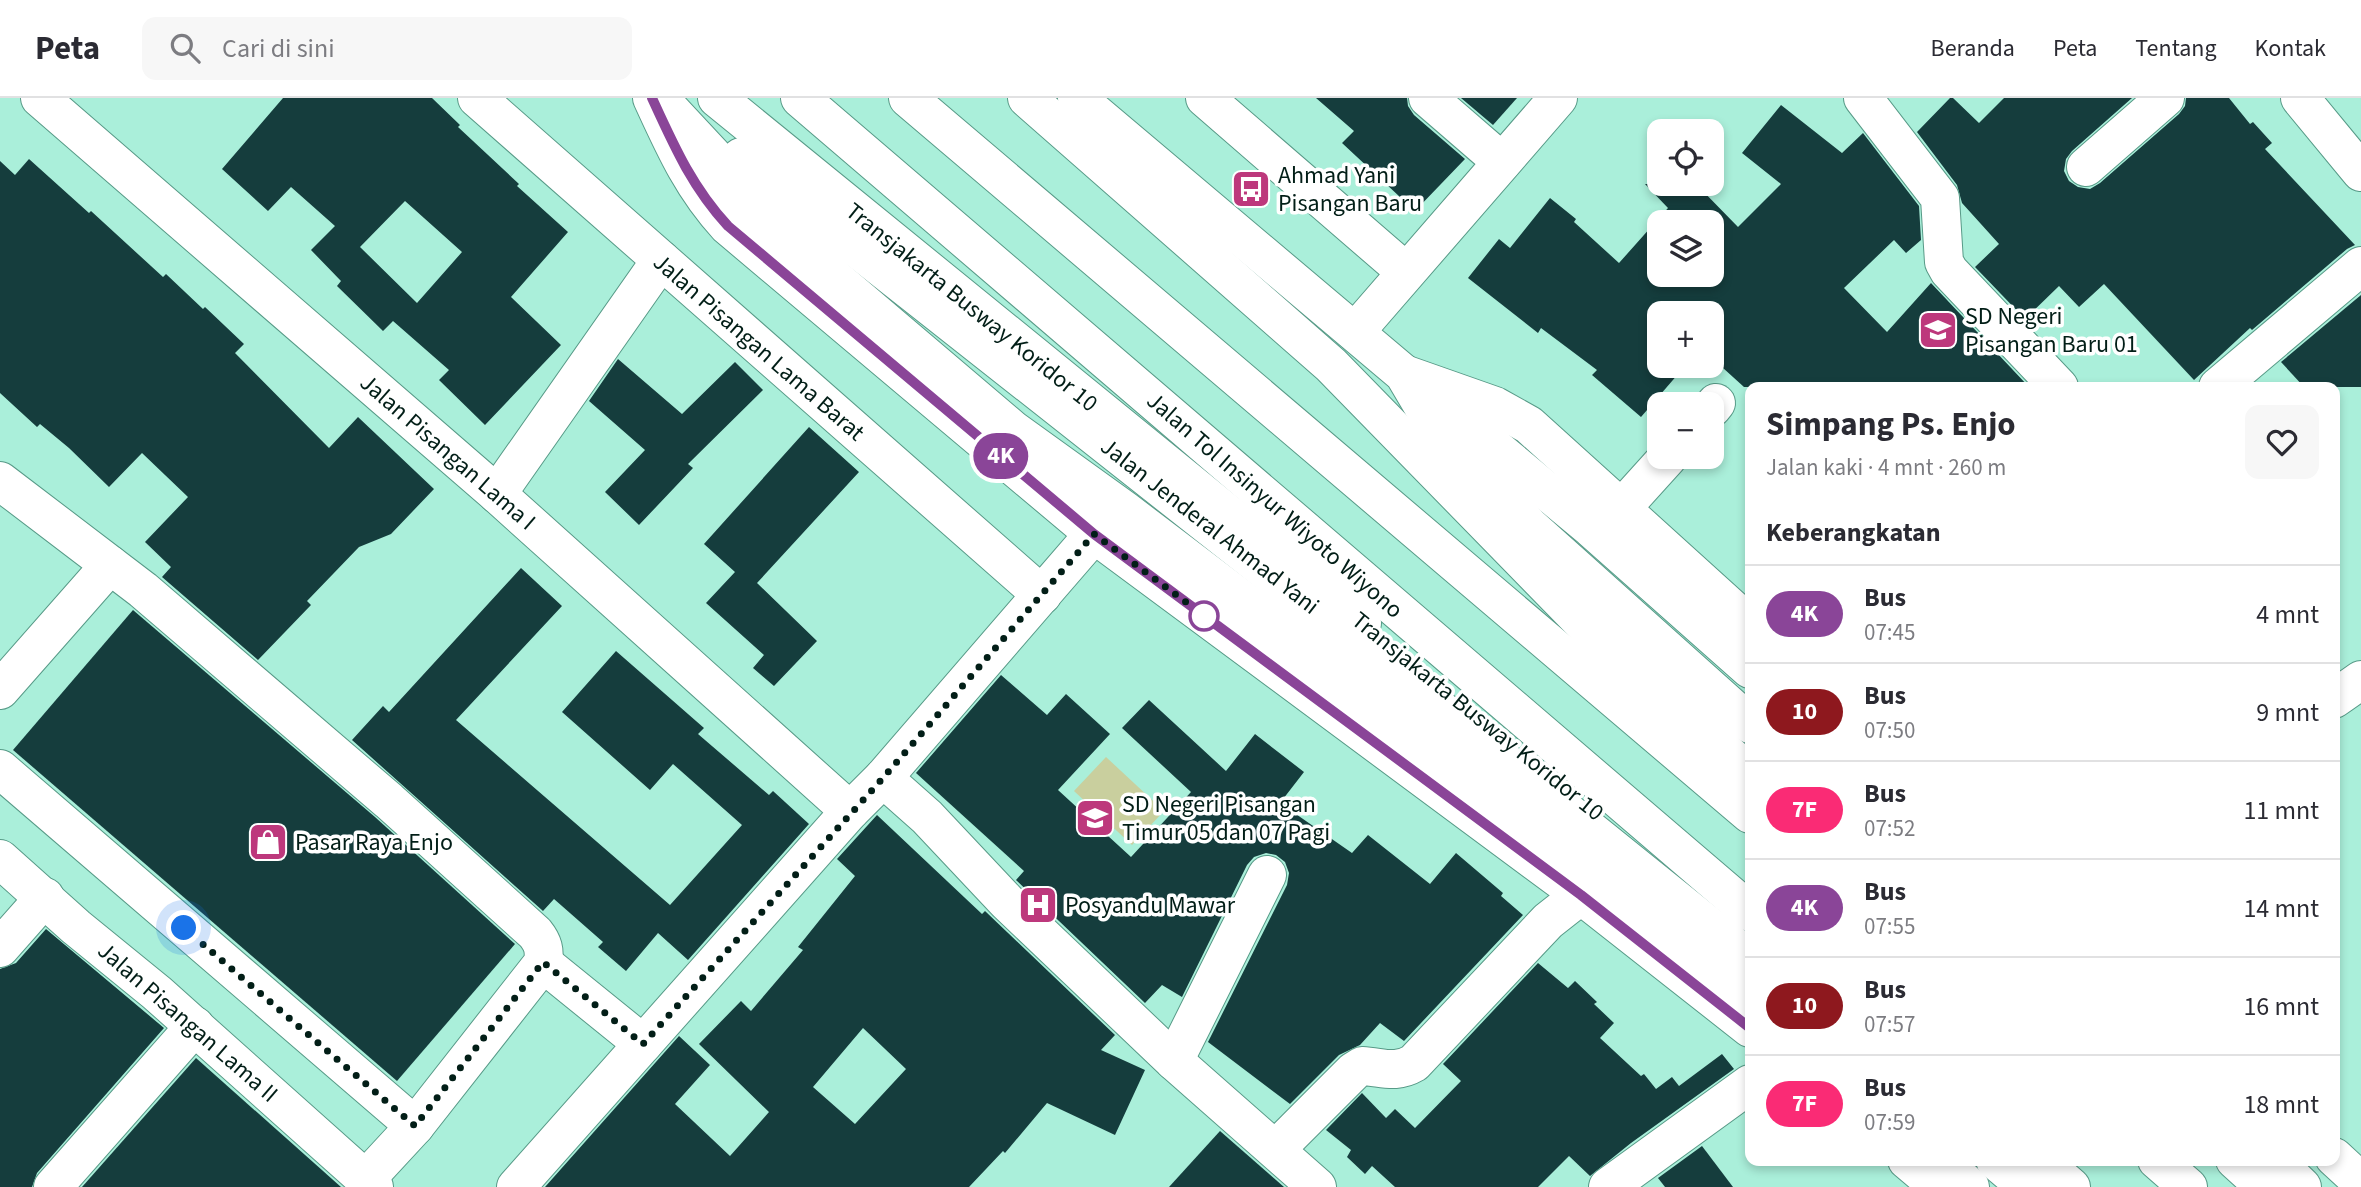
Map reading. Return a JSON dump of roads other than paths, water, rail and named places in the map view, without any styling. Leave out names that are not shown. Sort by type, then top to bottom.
[{"type":"main road","name":"Jalan Pisangan Lama I","points":[[40,98],[497,494],[850,811]]},
{"type":"main road","name":"Jalan Pisangan Lama Barat","points":[[477,98],[1042,595]]},
{"type":"main road","points":[[652,98],[680,159],[704,200],[728,226],[1094,534],[1581,895],[1745,1024]]},
{"type":"main road","points":[[659,98],[799,248],[1013,430],[1124,510],[1526,815],[1609,879],[1745,992]]},
{"type":"main road","name":"Jalan Jenderal Ahmad Yani","points":[[665,98],[1141,471],[1618,850],[1745,955]]},
{"type":"main road","name":"Transjakarta Busway Koridor 10","points":[[717,98],[1745,932]]},
{"type":"main road","name":"Jalan Tol Insinyur Wiyoto Wiyono","points":[[800,98],[1745,908]]},
{"type":"main road","points":[[908,98],[1745,810]]},
{"type":"main road","points":[[1027,98],[1331,365],[1587,627],[1745,769]]},
{"type":"main road","points":[[1077,98],[1404,374],[1496,446],[1745,665]]},
{"type":"main road","points":[[1205,98],[1406,272]]},
{"type":"main road","points":[[1428,98],[1502,162]]},
{"type":"main road","points":[[1354,332],[1558,98]]},
{"type":"main road","points":[[1863,98],[1938,193],[1944,262],[1949,271],[2054,382]]},
{"type":"main road","points":[[2086,167],[2165,98]]},
{"type":"main road","points":[[2300,98],[2361,172]]},
{"type":"main road","points":[[497,494],[660,260]]},
{"type":"main road","points":[[2224,382],[2361,266]]},
{"type":"main road","points":[[1331,365],[1404,374],[1495,406],[1528,425],[1745,621]]},
{"type":"main road","points":[[1404,374],[1430,418],[1530,527],[1745,720]]},
{"type":"main road","points":[[1621,509],[1657,469]]},
{"type":"main road","points":[[0,481],[110,565],[389,801],[535,933],[545,951],[543,962],[408,1120],[364,1177]]},
{"type":"main road","points":[[516,1187],[850,811],[883,778],[1094,534]]},
{"type":"main road","points":[[0,690],[110,565]]},
{"type":"main road","points":[[2340,695],[2361,680]]},
{"type":"main road","points":[[0,769],[408,1120]]},
{"type":"main road","points":[[883,778],[928,817],[1007,902],[1174,1061],[1317,1187]]},
{"type":"main road","name":"Jalan Pisangan Lama II","points":[[0,859],[76,927],[195,1026],[364,1177]]},
{"type":"main road","points":[[1174,1061],[1267,875]]},
{"type":"main road","points":[[1276,1149],[1362,1066],[1401,1070],[1414,1063],[1548,921],[1581,895]]},
{"type":"main road","points":[[0,948],[45,897]]},
{"type":"main road","points":[[543,962],[643,1044]]},
{"type":"main road","points":[[52,1187],[195,1026]]},
{"type":"main road","points":[[1608,1187],[1745,1088]]},
{"type":"main road","points":[[1914,1166],[1939,1187]]},
{"type":"main road","points":[[1947,1166],[1970,1187]]},
{"type":"main road","points":[[2002,1166],[2027,1187]]},
{"type":"main road","points":[[2034,1166],[2060,1187]]},
{"type":"main road","points":[[2047,1166],[2071,1187]]},
{"type":"main road","points":[[2164,1166],[2188,1187]]},
{"type":"main road","points":[[2184,1166],[2207,1187]]},
{"type":"main road","points":[[2242,1166],[2265,1187]]},
{"type":"main road","points":[[2280,1166],[2302,1187]]},
{"type":"place","name":"Ahmad Yani Pisangan Baru","points":[[1251,189]]},
{"type":"place","name":"SD Negeri Pisangan Baru 01","points":[[1938,330]]},
{"type":"place","name":"SD Negeri Pisangan Timur 05 dan 07 Pagi","points":[[1095,818]]},
{"type":"place","name":"Pasar Raya Enjo","points":[[268,842]]},
{"type":"place","name":"Posyandu Mawar","points":[[1038,905]]}]
